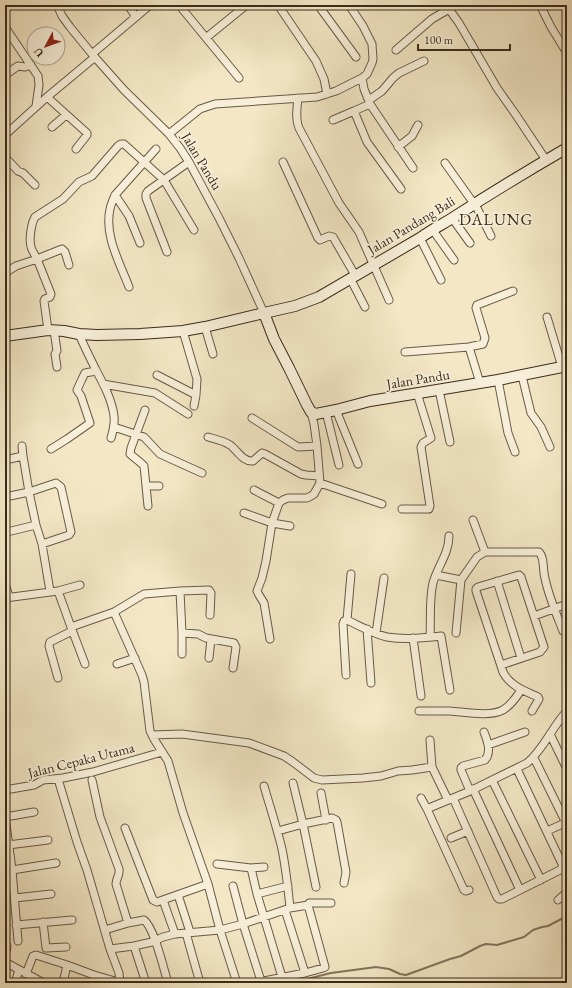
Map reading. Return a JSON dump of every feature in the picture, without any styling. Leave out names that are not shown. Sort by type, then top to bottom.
[{"type":"main road","name":"Jalan Pandang Bali","points":[[5,336],[51,330],[64,330],[79,334],[97,335],[183,331],[296,306],[327,292],[420,238],[432,229],[567,148]]},
{"type":"main road","name":"Jalan Pandu","points":[[262,313],[307,405],[311,412],[316,414],[370,401],[522,376],[566,367]]},
{"type":"street","name":"Jalan Pandu","points":[[58,5],[62,16],[93,56],[124,90],[169,134],[180,148],[189,162],[239,258],[262,313]]},
{"type":"street","points":[[128,5],[136,17]]},
{"type":"street","points":[[5,135],[150,5]]},
{"type":"street","points":[[179,5],[207,37],[239,78]]},
{"type":"street","points":[[278,5],[321,69],[327,94]]},
{"type":"street","points":[[318,5],[356,58]]},
{"type":"street","points":[[169,134],[202,108],[215,104],[317,97],[342,89],[362,78],[367,74],[372,63],[372,44],[363,26],[349,5]]},
{"type":"street","points":[[540,5],[567,53]]},
{"type":"street","points":[[207,37],[244,7]]},
{"type":"street","points":[[396,50],[447,7],[459,23],[497,88],[546,160]]},
{"type":"street","points":[[5,27],[7,35],[26,60]]},
{"type":"street","points":[[333,120],[370,102],[399,73],[424,61]]},
{"type":"street","points":[[5,75],[18,66],[28,66]]},
{"type":"street","points":[[31,66],[36,74],[38,81],[36,106]]},
{"type":"street","points":[[362,78],[364,89],[370,102],[413,168]]},
{"type":"street","points":[[47,97],[87,133],[76,149]]},
{"type":"street","points":[[298,98],[297,118],[299,128],[339,203],[346,215],[356,227],[389,300]]},
{"type":"street","points":[[354,111],[367,142],[401,189]]},
{"type":"street","points":[[52,127],[66,115]]},
{"type":"street","points":[[398,147],[412,136],[418,125]]},
{"type":"street","points":[[57,367],[55,354],[56,350],[44,301],[45,299],[51,297],[51,294],[30,242],[32,224],[35,218],[63,199],[79,182],[92,176],[120,144],[124,144],[164,180],[194,230]]},
{"type":"street","points":[[129,287],[110,236],[109,211],[115,195],[156,149]]},
{"type":"street","points":[[5,157],[18,171],[23,173],[35,185]]},
{"type":"street","points":[[167,252],[146,196],[148,191],[189,162]]},
{"type":"street","points":[[284,162],[318,238],[320,240],[331,236],[334,238],[353,277],[365,307]]},
{"type":"street","points":[[445,163],[477,208],[492,236]]},
{"type":"street","points":[[115,195],[129,216],[140,244]]},
{"type":"street","points":[[452,218],[470,243]]},
{"type":"street","points":[[432,229],[454,260]]},
{"type":"street","points":[[420,238],[441,280]]},
{"type":"street","points":[[5,273],[16,266],[62,249],[65,252],[70,265]]},
{"type":"street","points":[[405,352],[482,345],[485,342],[485,338],[476,308],[477,305],[513,291]]},
{"type":"street","points":[[547,317],[566,367]]},
{"type":"street","points":[[205,327],[212,354]]},
{"type":"street","points":[[183,331],[197,379],[194,406]]},
{"type":"street","points":[[79,334],[103,384],[113,410],[114,426],[111,438]]},
{"type":"street","points":[[469,347],[480,383]]},
{"type":"street","points":[[51,449],[90,423],[81,396],[77,390],[85,373],[96,371]]},
{"type":"street","points":[[157,375],[196,395]]},
{"type":"street","points":[[522,376],[531,414],[541,427],[550,447]]},
{"type":"street","points":[[498,380],[508,433],[515,452]]},
{"type":"street","points":[[103,384],[155,393],[188,414]]},
{"type":"street","points":[[439,390],[450,442]]},
{"type":"street","points":[[402,509],[429,509],[430,506],[421,447],[423,443],[430,439],[430,437],[418,393]]},
{"type":"street","points":[[145,410],[130,454],[143,464],[148,506]]},
{"type":"street","points":[[336,410],[358,464]]},
{"type":"street","points":[[270,639],[264,602],[257,591],[266,561],[272,523],[279,504],[288,498],[307,498],[311,496],[315,492],[319,479],[317,446],[311,412]]},
{"type":"street","points":[[326,412],[339,465]]},
{"type":"street","points":[[252,418],[298,447],[317,446]]},
{"type":"street","points":[[114,426],[144,437],[160,454],[202,473]]},
{"type":"street","points":[[208,436],[230,445],[248,461],[253,461],[262,453],[301,474],[319,479],[382,504]]},
{"type":"street","points":[[22,446],[36,525],[54,591],[85,664]]},
{"type":"street","points":[[5,460],[24,456]]},
{"type":"street","points":[[5,497],[29,492],[55,483],[61,487],[71,532],[69,535],[42,544]]},
{"type":"street","points":[[146,486],[159,486]]},
{"type":"street","points":[[254,490],[279,504]]},
{"type":"street","points":[[244,512],[272,523],[290,526]]},
{"type":"street","points":[[473,520],[485,552]]},
{"type":"street","points":[[7,532],[36,525]]},
{"type":"street","points":[[430,637],[433,585],[449,546],[449,536]]},
{"type":"street","points":[[456,633],[461,580],[477,557],[485,552],[539,552],[542,557],[544,575],[554,609],[563,631]]},
{"type":"street","points":[[346,675],[343,624],[344,621],[347,620],[351,574]]},
{"type":"street","points":[[436,575],[461,580]]},
{"type":"street","points":[[501,665],[540,652],[544,647],[521,577],[519,575],[478,586],[476,591],[501,665],[506,678],[521,690],[538,697],[539,699],[532,711]]},
{"type":"street","points":[[376,633],[384,578]]},
{"type":"street","points":[[496,581],[521,658]]},
{"type":"street","points":[[5,583],[7,598],[54,591],[80,585]]},
{"type":"street","points":[[58,678],[49,646],[50,642],[71,629],[114,612],[144,594],[180,593],[209,590],[211,593],[210,615]]},
{"type":"street","points":[[180,593],[182,654]]},
{"type":"street","points":[[534,616],[567,604]]},
{"type":"street","points":[[114,612],[144,682],[150,731],[168,761],[183,813],[208,884],[220,930],[237,983]]},
{"type":"street","points":[[347,620],[376,633],[394,638],[441,636],[450,690]]},
{"type":"street","points":[[367,629],[372,683]]},
{"type":"street","points":[[182,633],[198,634],[206,638],[234,643],[236,647],[234,668]]},
{"type":"street","points":[[413,638],[421,696]]},
{"type":"street","points":[[209,658],[210,639]]},
{"type":"street","points":[[117,664],[135,658]]},
{"type":"street","points":[[419,711],[495,712],[502,710],[511,704],[521,690]]},
{"type":"street","points":[[427,809],[472,790],[528,763],[540,750],[567,711]]},
{"type":"street","points":[[484,732],[488,745],[488,756],[485,760],[463,766],[461,770],[520,890]]},
{"type":"street","points":[[488,745],[525,732]]},
{"type":"street","points":[[152,735],[182,734],[249,743],[284,756],[314,778],[322,780],[381,776],[398,771],[432,767]]},
{"type":"street","points":[[550,734],[567,769]]},
{"type":"street","points":[[430,740],[432,767],[468,831],[498,898],[502,899],[560,870],[563,866],[517,769]]},
{"type":"street","name":"Jalan Cepaka Utama","points":[[5,790],[34,785],[43,780],[58,779],[93,772],[162,752]]},
{"type":"street","points":[[534,758],[567,823],[547,831]]},
{"type":"street","points":[[26,974],[35,955],[94,975],[120,980],[88,870],[77,842],[58,779]]},
{"type":"street","points":[[92,780],[100,817],[119,869],[120,873],[116,884],[128,922]]},
{"type":"street","points":[[492,780],[541,880]]},
{"type":"street","points":[[293,783],[316,887]]},
{"type":"street","points":[[264,786],[278,831],[286,868],[288,909],[305,973]]},
{"type":"street","points":[[321,793],[326,820]]},
{"type":"street","points":[[421,798],[464,890],[469,890]]},
{"type":"street","points":[[18,941],[15,898],[5,816],[34,812]]},
{"type":"street","points":[[278,831],[303,824],[334,819],[337,822],[346,872],[344,884]]},
{"type":"street","points":[[125,828],[153,900],[158,902],[208,884]]},
{"type":"street","points":[[451,838],[468,831]]},
{"type":"street","points":[[8,845],[48,840]]},
{"type":"street","points":[[12,870],[56,863]]},
{"type":"street","points":[[217,864],[251,868],[264,867]]},
{"type":"street","points":[[251,868],[257,894],[282,977]]},
{"type":"street","points":[[233,886],[261,981]]},
{"type":"street","points":[[257,894],[288,886]]},
{"type":"street","points":[[558,900],[567,892]]},
{"type":"street","points":[[15,898],[51,894]]},
{"type":"street","points":[[179,898],[200,983]]},
{"type":"street","points":[[164,903],[176,934]]},
{"type":"street","points":[[110,949],[134,946],[176,934],[220,930],[288,909],[308,905],[309,903],[331,903]]},
{"type":"street","points":[[253,983],[305,973],[325,967],[308,905]]},
{"type":"street","points":[[16,924],[72,920]]},
{"type":"street","points":[[105,930],[128,922],[144,920],[148,924],[155,940],[168,983]]},
{"type":"street","points":[[43,922],[46,948],[66,947]]},
{"type":"street","points":[[5,956],[7,946]]},
{"type":"street","points":[[134,946],[146,983]]},
{"type":"street","points":[[5,962],[42,982]]},
{"type":"street","points":[[63,983],[67,966]]},
{"type":"street","points":[[15,983],[19,970]]},
{"type":"street","points":[[94,975],[95,983]]},
{"type":"waterway","points":[[291,983],[331,973],[376,967],[389,969],[406,975],[461,956],[486,944],[497,945],[524,937],[533,930],[548,926],[567,916]]},
{"type":"waterway","points":[[280,983],[288,983]]},
{"type":"district","name":"DALUNG","points":[[496,219]]}]
